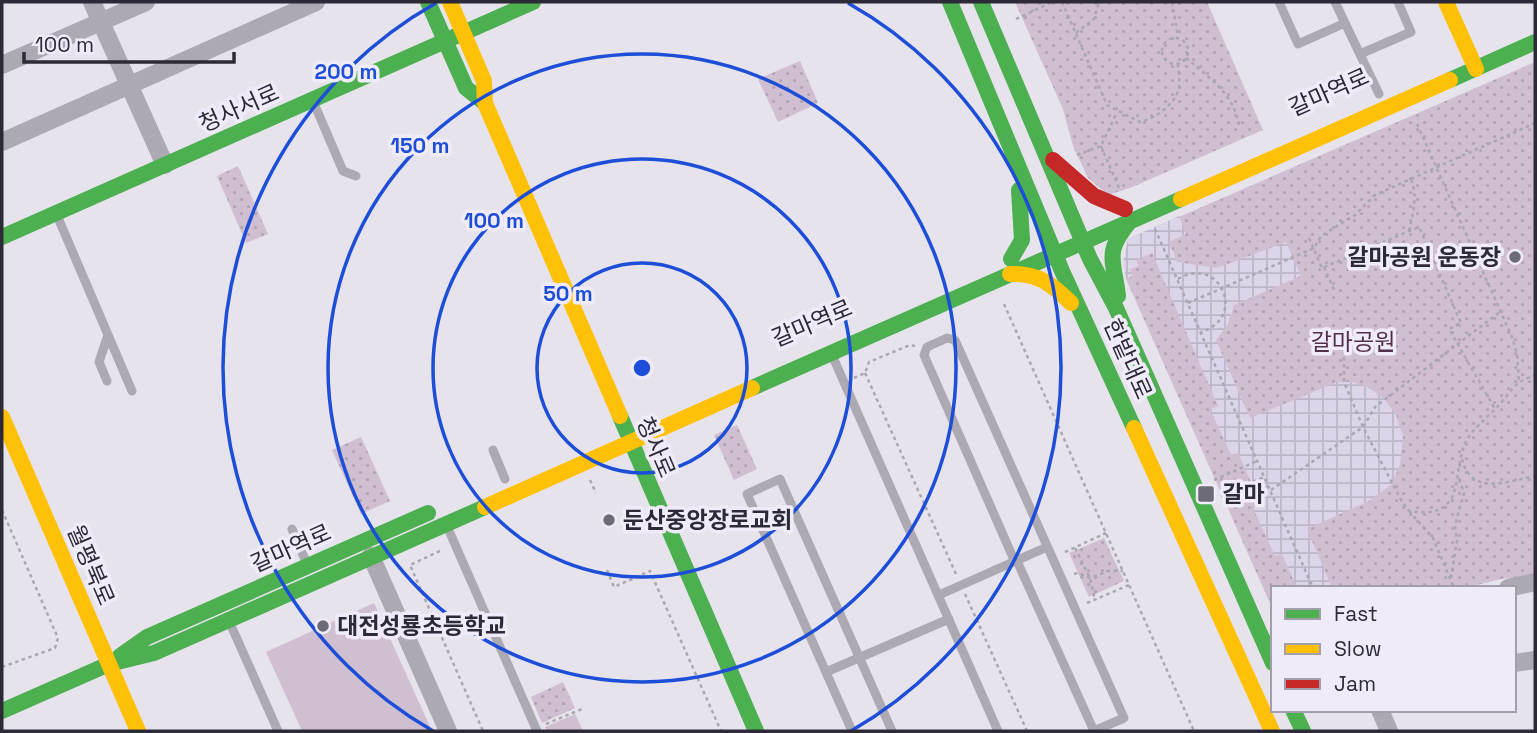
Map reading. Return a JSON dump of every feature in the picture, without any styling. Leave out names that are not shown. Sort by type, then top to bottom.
[{"type":"main road","name":"청사로","points":[[429,2],[466,88],[485,103]]},
{"type":"main road","name":"청사로","points":[[450,2],[484,81],[485,103],[755,731]]},
{"type":"main road","name":"청사서로","points":[[2,237],[533,2]]},
{"type":"main road","points":[[942,2],[958,25]]},
{"type":"main road","name":"한밭대로","points":[[950,2],[1052,248],[1272,731]]},
{"type":"main road","points":[[1446,2],[1473,62]]},
{"type":"main road","name":"한밭대로","points":[[983,4],[1080,235],[1116,308],[1271,658]]},
{"type":"main road","name":"갈마역로","points":[[109,664],[147,637],[308,566],[445,514],[626,435],[839,336],[1052,248],[1473,62],[1535,27]]},
{"type":"main road","name":"갈마역로","points":[[1128,214],[1379,94],[1535,43]]},
{"type":"main road","points":[[1044,152],[1093,198],[1128,214],[1112,254],[1118,292],[1116,308]]},
{"type":"main road","points":[[1019,167],[1022,240],[1011,266],[1031,272],[1047,281],[1071,302],[1087,323]]},
{"type":"main road","name":"갈마역로","points":[[585,445],[626,435],[831,353],[1011,266]]},
{"type":"main road","name":"월평북로","points":[[2,417],[138,731]]},
{"type":"main road","name":"갈마역로","points":[[2,711],[109,664],[154,653],[371,556],[445,514]]},
{"type":"main road","points":[[1294,712],[1303,731]]},
{"type":"street","points":[[92,2],[165,165]]},
{"type":"street","points":[[2,65],[146,2]]},
{"type":"street","points":[[2,142],[316,2]]},
{"type":"street","points":[[371,556],[448,731]]},
{"type":"street","points":[[1516,588],[1535,588]]},
{"type":"street","points":[[1516,663],[1535,660]]},
{"type":"street","points":[[1381,712],[1389,731]]},
{"type":"lane","points":[[1279,2],[1298,44],[1345,23]]},
{"type":"lane","points":[[1335,2],[1379,94]]},
{"type":"lane","points":[[1360,54],[1411,32],[1398,2]]},
{"type":"lane","points":[[313,101],[343,171],[356,176]]},
{"type":"lane","points":[[56,213],[132,391]]},
{"type":"lane","points":[[107,381],[99,362],[108,335]]},
{"type":"lane","points":[[947,338],[955,340],[1047,547],[1124,718],[1094,731],[924,355],[927,347],[947,338]]},
{"type":"lane","points":[[831,353],[998,731]]},
{"type":"lane","points":[[493,450],[505,479]]},
{"type":"lane","points":[[852,731],[747,494],[780,479],[892,731]]},
{"type":"lane","points":[[445,514],[541,728]]},
{"type":"lane","points":[[292,529],[308,566]]},
{"type":"lane","points":[[939,595],[1047,547]]},
{"type":"lane","points":[[228,619],[278,731]]},
{"type":"lane","points":[[826,672],[949,619]]},
{"type":"path","points":[[1016,19],[1052,2]]},
{"type":"path","points":[[1062,2],[1107,105],[1117,111],[1140,122],[1160,114],[1176,95],[1179,87],[1178,63]]},
{"type":"path","points":[[1076,33],[1094,19],[1099,2]]},
{"type":"path","points":[[1172,2],[1178,38],[1188,46],[1186,58],[1178,63],[1166,60],[1162,52],[1166,41],[1178,38]]},
{"type":"path","points":[[1186,58],[1225,92],[1237,113],[1239,126]]},
{"type":"path","points":[[1070,158],[1101,146],[1117,111]]},
{"type":"path","points":[[1188,303],[1314,248],[1321,236],[1355,215],[1375,195],[1535,122]]},
{"type":"path","points":[[1417,124],[1501,311],[1517,354],[1519,382]]},
{"type":"path","points":[[1101,146],[1119,188]]},
{"type":"path","points":[[1409,231],[1415,206],[1411,179]]},
{"type":"path","points":[[1154,227],[1312,586]]},
{"type":"path","points":[[1324,267],[1419,227],[1461,323],[1449,329],[1495,409]]},
{"type":"path","points":[[1309,238],[1335,292]]},
{"type":"path","points":[[1177,280],[1185,275],[1202,273],[1215,279],[1222,288],[1226,303],[1221,319],[1215,326],[1201,332]]},
{"type":"path","points":[[1004,304],[1194,731]]},
{"type":"path","points":[[1270,490],[1363,427],[1375,407],[1501,311]]},
{"type":"path","points":[[919,347],[910,345],[869,362],[865,373],[957,577]]},
{"type":"path","points":[[1344,350],[1344,382],[1363,427],[1387,476],[1409,511],[1433,538],[1453,586]]},
{"type":"path","points":[[854,378],[865,373]]},
{"type":"path","points":[[1409,511],[1428,512],[1440,509],[1456,491],[1461,456],[1468,439],[1519,382],[1535,375]]},
{"type":"path","points":[[1461,456],[1464,470],[1481,483],[1499,484],[1535,476]]},
{"type":"path","points":[[1208,483],[1257,461]]},
{"type":"path","points":[[587,474],[596,493]]},
{"type":"path","points":[[1451,578],[1457,541],[1455,525],[1464,493],[1458,475]]},
{"type":"path","points":[[1215,499],[1264,477]]},
{"type":"path","points":[[2,510],[58,638],[55,648],[2,667]]},
{"type":"path","points":[[1065,552],[1106,533]]},
{"type":"path","points":[[1075,548],[1090,578],[1095,600]]},
{"type":"path","points":[[440,551],[410,565],[483,731]]},
{"type":"path","points":[[607,570],[614,587],[650,571],[721,731]]},
{"type":"path","points":[[1074,575],[1078,573],[1090,578],[1108,571],[1123,571]]},
{"type":"path","points":[[1087,603],[1129,585]]},
{"type":"path","points":[[965,593],[1027,731]]},
{"type":"path","points":[[541,728],[582,709]]},
{"type":"green space","points":[[1015,2],[1207,2],[1263,130],[1108,195],[1088,178],[1073,146],[1063,109]]},
{"type":"green space","points":[[800,61],[818,103],[778,122],[758,79]]},
{"type":"green space","name":"갈마공원","points":[[1535,62],[1535,576],[1501,579],[1473,586],[1271,586],[1271,605],[1126,279],[1128,239]]},
{"type":"green space","points":[[238,166],[268,234],[246,243],[217,176]]},
{"type":"green space","points":[[737,425],[757,469],[734,480],[714,435]]},
{"type":"green space","points":[[361,437],[390,501],[361,514],[332,450]]},
{"type":"green space","points":[[1104,538],[1124,581],[1089,597],[1069,553]]},
{"type":"green space","points":[[374,603],[432,731],[302,731],[266,652]]},
{"type":"green space","points":[[563,682],[575,708],[542,723],[531,697]]},
{"type":"green space","points":[[575,714],[583,731],[547,731],[545,727]]},
{"type":"shaded area","points":[[1179,216],[1186,234],[1169,242],[1177,262],[1217,268],[1286,242],[1301,276],[1234,305],[1228,324],[1216,340],[1250,418],[1337,382],[1352,382],[1368,387],[1385,400],[1396,415],[1403,436],[1400,464],[1392,484],[1369,501],[1307,529],[1331,586],[1296,586],[1282,554],[1275,556],[1253,508],[1261,504],[1238,453],[1231,455],[1210,409],[1218,406],[1152,253],[1136,260],[1139,266],[1130,269],[1133,276],[1126,279],[1123,263],[1128,239]]},
{"type":"traffic: fast","points":[[428,2],[466,88],[485,103]]},
{"type":"traffic: fast","points":[[2,237],[533,2]]},
{"type":"traffic: fast","points":[[950,2],[1062,271],[1134,428]]},
{"type":"traffic: fast","points":[[981,2],[1090,259],[1116,308],[1271,658]]},
{"type":"traffic: fast","points":[[1450,80],[1535,42]]},
{"type":"traffic: fast","points":[[1011,259],[1022,240],[1019,190]]},
{"type":"traffic: fast","points":[[752,388],[1181,199]]},
{"type":"traffic: fast","points":[[1118,296],[1112,256],[1122,231],[1131,220]]},
{"type":"traffic: fast","points":[[620,416],[756,731]]},
{"type":"traffic: fast","points":[[2,711],[109,664],[154,653],[485,507]]},
{"type":"traffic: fast","points":[[120,656],[147,637],[428,513]]},
{"type":"traffic: fast","points":[[1294,712],[1303,731]]},
{"type":"traffic: slow","points":[[450,2],[484,81],[485,103],[620,416]]},
{"type":"traffic: slow","points":[[1446,2],[1476,69]]},
{"type":"traffic: slow","points":[[1181,199],[1450,80]]},
{"type":"traffic: slow","points":[[1010,274],[1029,275],[1044,281],[1071,303]]},
{"type":"traffic: slow","points":[[485,507],[752,388]]},
{"type":"traffic: slow","points":[[2,417],[138,731]]},
{"type":"traffic: slow","points":[[1134,428],[1272,731]]},
{"type":"traffic: jam","points":[[1053,160],[1094,196],[1125,209]]},
{"type":"place","name":"갈마공원 운동장","points":[[1515,257]]},
{"type":"place","name":"갈마","points":[[1206,494]]},
{"type":"place","name":"둔산중앙장로교회","points":[[609,520]]},
{"type":"place","name":"대전성룡초등학교","points":[[323,626]]}]
